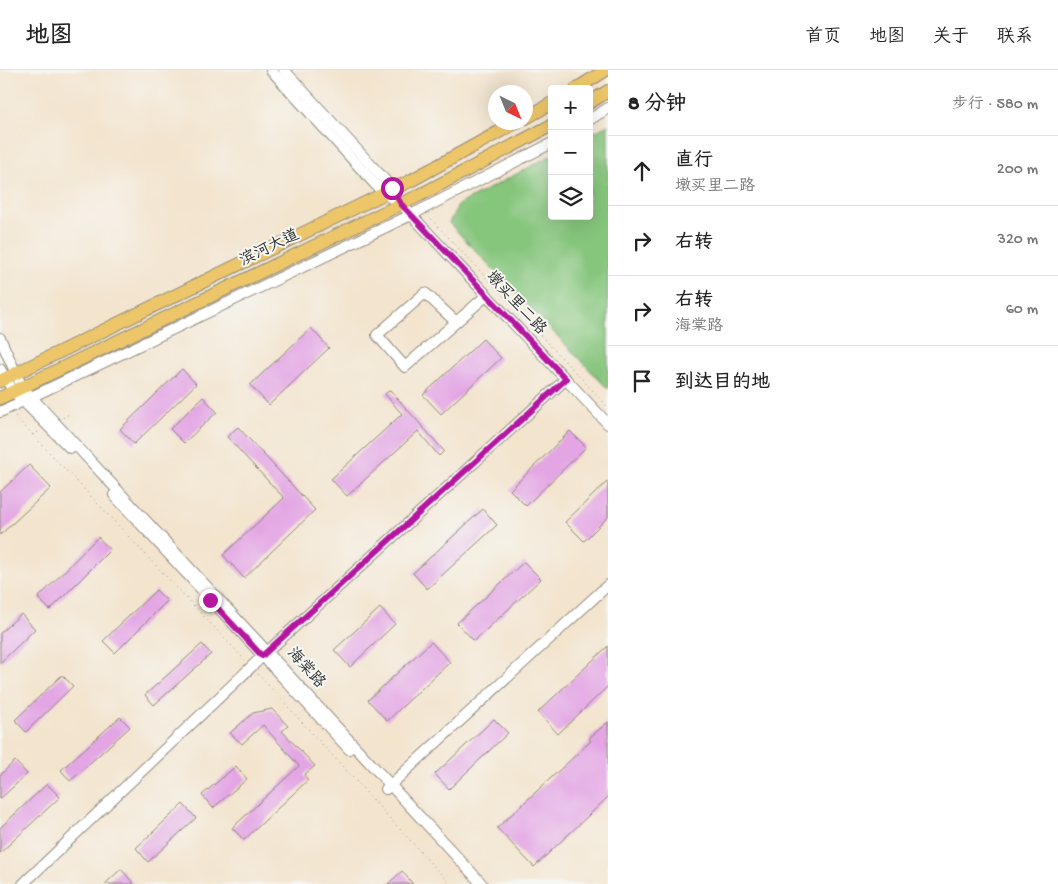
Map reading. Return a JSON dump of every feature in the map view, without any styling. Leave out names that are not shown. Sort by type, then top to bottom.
[{"type":"main road","points":[[582,85],[606,70]]},
{"type":"main road","points":[[593,100],[608,91]]},
{"type":"main road","points":[[533,114],[548,105]]},
{"type":"main road","name":"滨河大道","points":[[3,406],[23,394],[401,204],[548,126]]},
{"type":"main road","name":"滨河大道","points":[[5,376],[412,180],[503,130]]},
{"type":"street","name":"墩买里二路","points":[[271,70],[388,190],[608,424]]},
{"type":"street","name":"墩买里二路","points":[[284,70],[388,190]]},
{"type":"street","points":[[593,117],[608,108]]},
{"type":"street","points":[[23,394],[411,215],[548,145]]},
{"type":"street","points":[[456,322],[425,293],[377,335],[404,367],[487,296]]},
{"type":"street","name":"海棠路","points":[[0,338],[5,376],[265,653],[388,787],[473,884]]},
{"type":"street","points":[[22,884],[265,653],[566,379]]},
{"type":"street","points":[[388,787],[608,585]]},
{"type":"street","name":"海棠路","points":[[388,787],[482,884]]},
{"type":"path","points":[[431,219],[608,407]]},
{"type":"path","points":[[3,406],[251,667],[450,884]]},
{"type":"green space","points":[[608,125],[608,389],[449,223],[458,205],[548,157],[548,220],[593,220],[593,133]]},
{"type":"building","points":[[311,328],[329,348],[269,405],[250,385]]},
{"type":"building","points":[[483,339],[501,358],[441,414],[423,395]]},
{"type":"building","points":[[182,369],[196,384],[134,444],[120,429]]},
{"type":"building","points":[[390,390],[444,451],[439,456],[418,431],[347,496],[331,479],[402,414],[385,394]]},
{"type":"building","points":[[203,397],[217,412],[184,443],[170,429]]},
{"type":"building","points":[[238,427],[315,510],[244,578],[223,555],[284,498],[227,437]]},
{"type":"building","points":[[570,431],[586,447],[526,506],[510,490]]},
{"type":"building","points":[[29,465],[51,488],[0,535],[0,492]]},
{"type":"building","points":[[608,481],[608,517],[584,541],[565,522]]},
{"type":"building","points":[[483,509],[497,525],[427,589],[413,573]]},
{"type":"building","points":[[98,537],[110,550],[50,610],[38,598]]},
{"type":"building","points":[[524,562],[541,579],[474,641],[457,623]]},
{"type":"building","points":[[156,590],[167,601],[115,653],[103,641]]},
{"type":"building","points":[[380,608],[395,624],[350,667],[334,650]]},
{"type":"building","points":[[21,614],[35,629],[0,663],[0,633]]},
{"type":"building","points":[[431,642],[450,662],[387,721],[368,700]]},
{"type":"building","points":[[202,644],[211,654],[154,705],[145,695]]},
{"type":"building","points":[[608,646],[608,686],[558,734],[538,712]]},
{"type":"building","points":[[62,675],[73,686],[26,732],[15,720]]},
{"type":"building","points":[[272,709],[288,726],[282,731],[315,766],[304,775],[308,780],[244,840],[232,828],[299,766],[263,725],[242,744],[230,733],[253,713]]},
{"type":"building","points":[[120,717],[130,727],[70,781],[61,770]]},
{"type":"building","points":[[494,719],[508,733],[449,789],[435,774]]},
{"type":"building","points":[[608,722],[608,797],[534,867],[497,828],[591,741],[589,738]]},
{"type":"building","points":[[15,761],[27,774],[0,799],[0,775]]},
{"type":"building","points":[[236,766],[247,779],[213,808],[202,795]]},
{"type":"building","points":[[47,784],[60,797],[0,853],[0,828]]},
{"type":"building","points":[[183,804],[196,818],[148,862],[136,848]]},
{"type":"building","points":[[121,869],[134,884],[105,884]]},
{"type":"building","points":[[402,871],[413,884],[388,884]]},
{"type":"route","points":[[210,600],[262,656],[566,379],[401,204],[392,188]]}]
